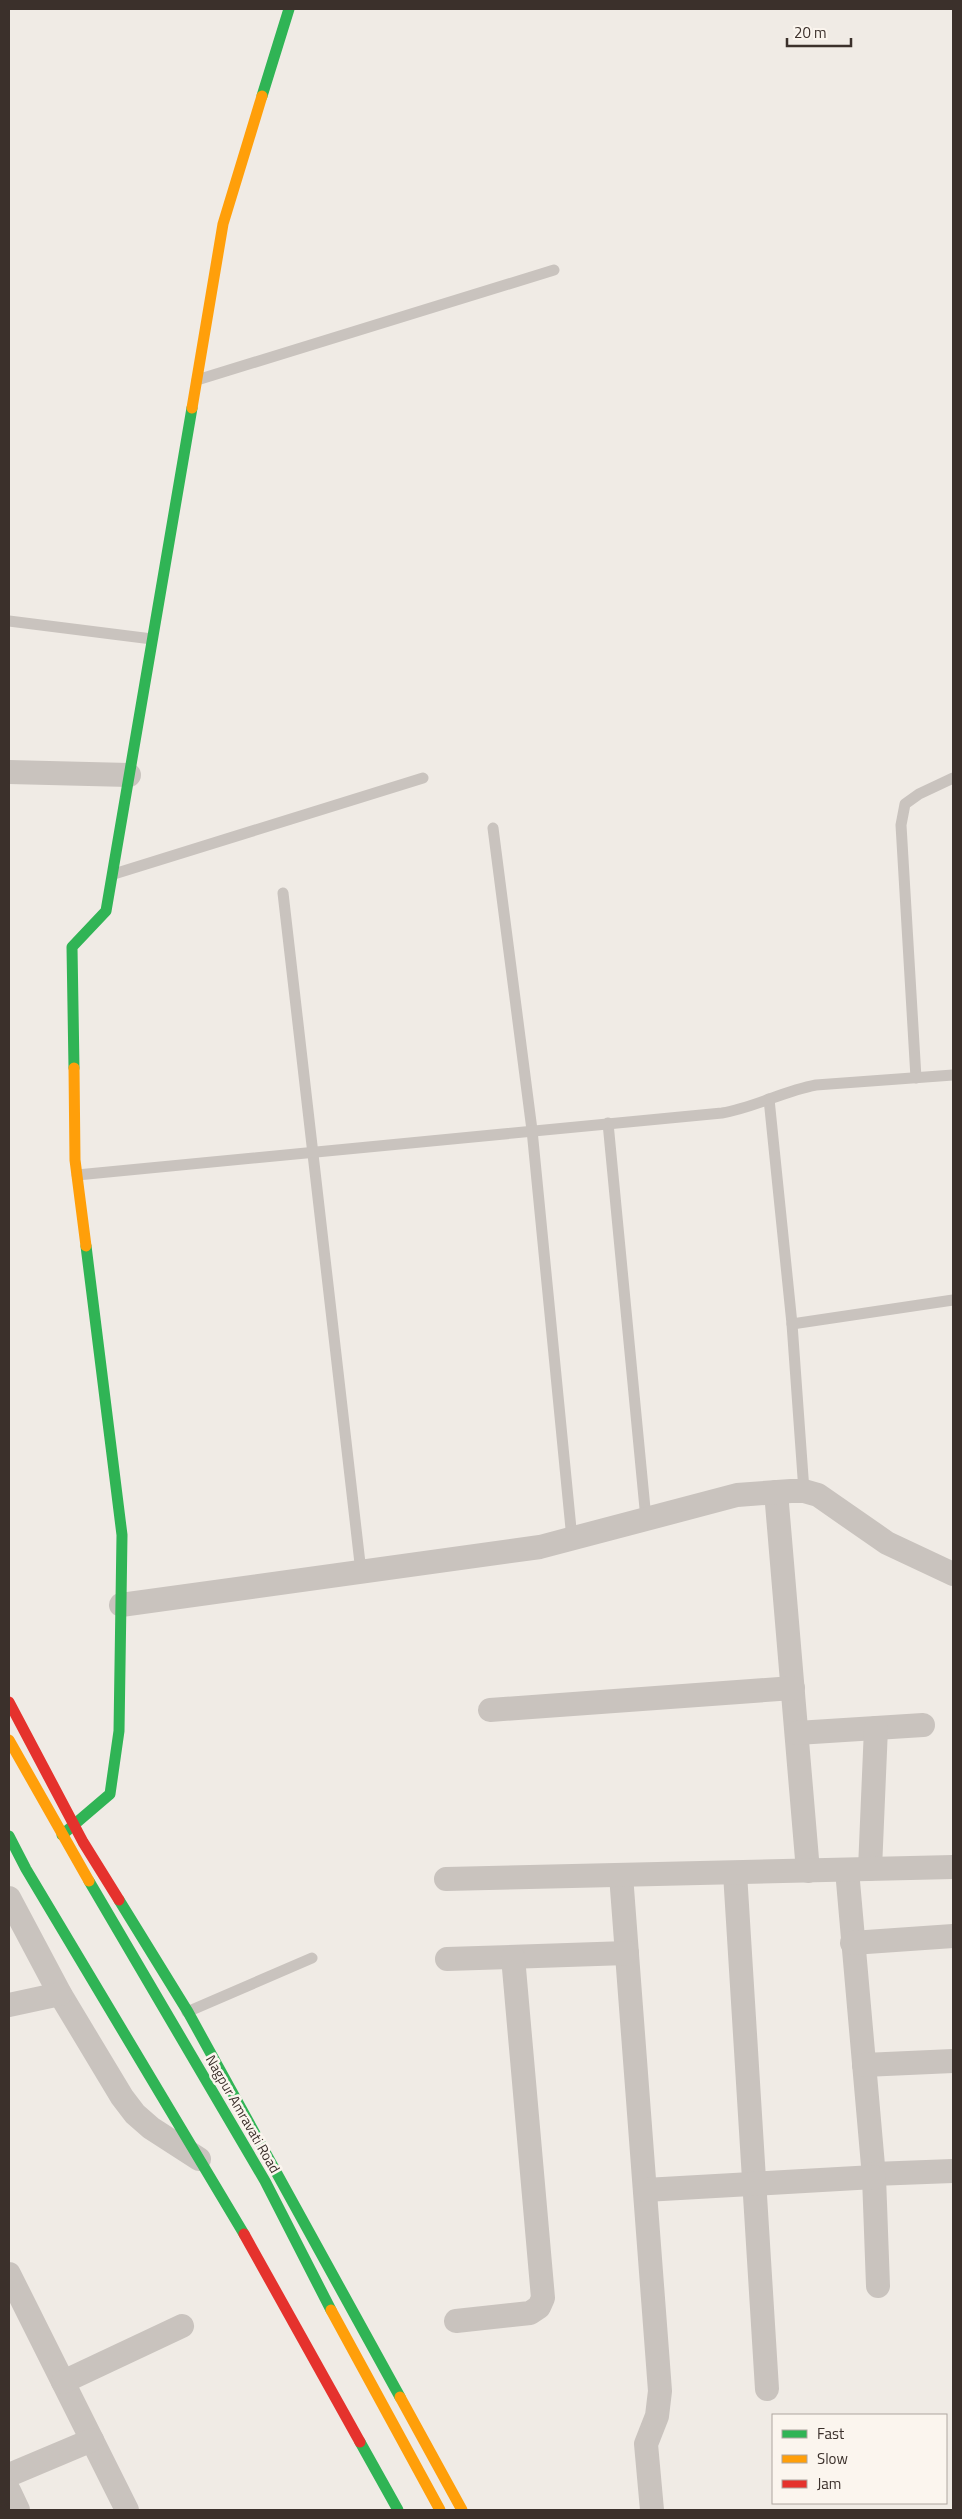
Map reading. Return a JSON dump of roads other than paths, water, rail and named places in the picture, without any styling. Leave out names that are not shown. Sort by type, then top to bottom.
[{"type":"main road","points":[[62,1835],[110,1794],[119,1731],[122,1535],[77,1175],[72,947],[106,911],[194,381],[223,224],[289,9]]},
{"type":"main road","points":[[9,1702],[74,1824],[188,2012],[462,2510]]},
{"type":"main road","name":"Nagpur Amravati Road","points":[[9,1740],[62,1835],[265,2181],[359,2364],[440,2510]]},
{"type":"main road","points":[[9,1836],[26,1868],[242,2230],[398,2510]]},
{"type":"street","points":[[9,772],[129,775]]},
{"type":"street","points":[[121,1605],[540,1547],[737,1495],[776,1492],[804,1491],[818,1495],[887,1544],[953,1574]]},
{"type":"street","points":[[776,1492],[808,1871]]},
{"type":"street","points":[[490,1710],[793,1688]]},
{"type":"street","points":[[797,1733],[923,1725]]},
{"type":"street","points":[[876,1728],[858,1870],[852,1944],[874,2175],[878,2286]]},
{"type":"street","points":[[446,1879],[953,1868]]},
{"type":"street","points":[[735,1873],[767,2390]]},
{"type":"street","points":[[621,1875],[660,2391],[657,2416],[646,2444],[652,2510]]},
{"type":"street","points":[[9,1898],[60,1994],[122,2097],[135,2114],[151,2128],[199,2159]]},
{"type":"street","points":[[852,1944],[953,1936]]},
{"type":"street","points":[[447,1959],[627,1953]]},
{"type":"street","points":[[456,2321],[530,2313],[539,2307],[543,2298],[513,1957]]},
{"type":"street","points":[[9,2005],[60,1994]]},
{"type":"street","points":[[864,2065],[953,2061]]},
{"type":"street","points":[[645,2190],[953,2171]]},
{"type":"street","points":[[9,2274],[127,2510]]},
{"type":"street","points":[[63,2382],[182,2326]]},
{"type":"street","points":[[9,2475],[92,2440]]},
{"type":"street","points":[[9,2491],[18,2510]]},
{"type":"lane","points":[[194,381],[554,270]]},
{"type":"lane","points":[[9,621],[152,639]]},
{"type":"lane","points":[[112,874],[423,778]]},
{"type":"lane","points":[[916,1078],[901,825],[905,804],[919,794],[953,778]]},
{"type":"lane","points":[[493,828],[532,1130],[572,1539]]},
{"type":"lane","points":[[283,893],[311,1152],[361,1572]]},
{"type":"lane","points":[[77,1175],[722,1113],[739,1110],[797,1088],[953,1075]]},
{"type":"lane","points":[[769,1099],[792,1324],[804,1491]]},
{"type":"lane","points":[[608,1123],[646,1519]]},
{"type":"lane","points":[[792,1324],[953,1300]]},
{"type":"lane","points":[[170,2019],[312,1958]]}]
